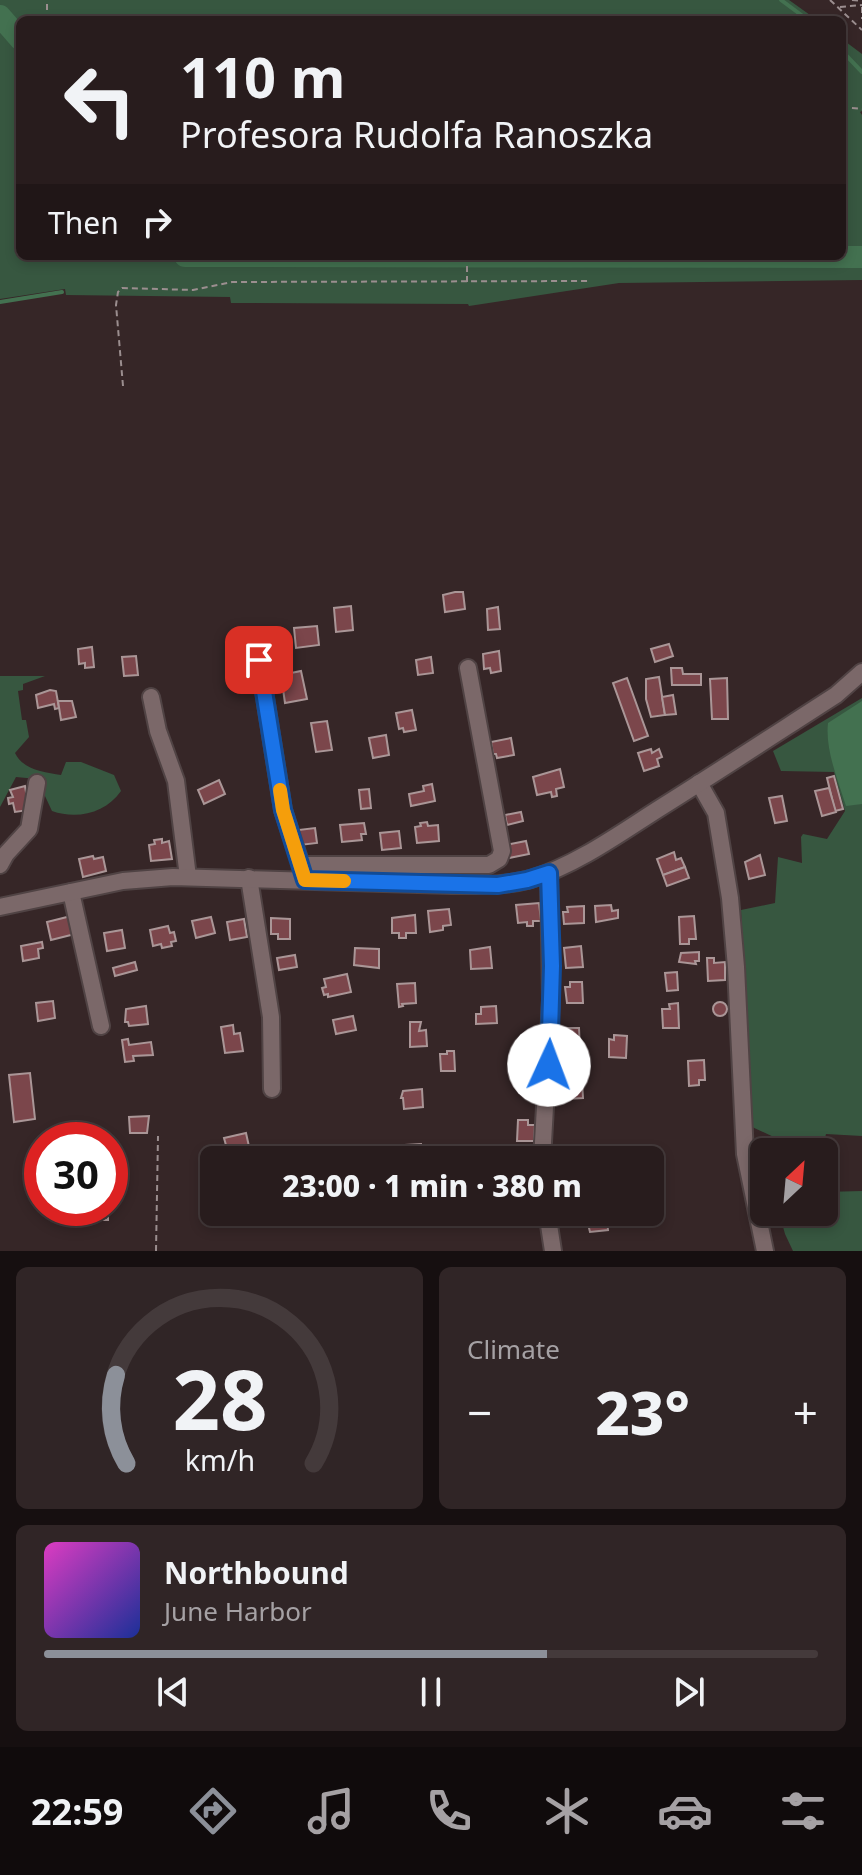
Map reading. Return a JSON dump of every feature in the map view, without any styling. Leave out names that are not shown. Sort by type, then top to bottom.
[{"type":"street","points":[[259,660],[283,810],[303,873]]},
{"type":"street","points":[[0,907],[123,881],[188,877],[249,878],[490,865],[499,859],[502,851],[468,668]]},
{"type":"street","points":[[303,873],[498,885],[549,873],[590,852],[699,783],[836,695],[862,672]]},
{"type":"street","points":[[151,697],[158,731],[176,781],[188,877]]},
{"type":"street","points":[[0,865],[29,829],[37,783]]},
{"type":"street","points":[[699,783],[716,813],[731,903],[745,1154],[765,1251]]},
{"type":"street","points":[[543,1146],[551,1000],[549,873]]},
{"type":"street","points":[[249,878],[271,1017],[272,1089]]},
{"type":"street","points":[[71,892],[101,1026]]},
{"type":"street","points":[[549,1226],[553,1251]]},
{"type":"path","points":[[830,0],[862,30]]},
{"type":"path","points":[[852,0],[862,3]]},
{"type":"path","points":[[838,7],[862,3]]},
{"type":"path","points":[[862,3],[862,19]]},
{"type":"path","points":[[467,260],[467,282]]},
{"type":"path","points":[[123,386],[116,305],[118,292],[122,288],[193,290],[232,282],[589,281]]},
{"type":"path","points":[[156,1251],[158,1136]]},
{"type":"shaded area","points":[[0,0],[789,0],[811,16],[16,16],[16,260],[846,260],[846,42],[862,54],[862,280],[619,283],[469,306],[231,303],[230,297],[66,295],[65,289],[0,299]]},
{"type":"shaded area","points":[[0,676],[45,676],[23,684],[23,690],[18,691],[22,720],[26,720],[29,737],[15,753],[19,759],[35,769],[54,774],[61,775],[66,762],[81,762],[114,775],[121,791],[115,799],[90,813],[62,814],[52,811],[37,779],[16,777],[0,807]]},
{"type":"shaded area","points":[[862,698],[862,1136],[826,1134],[825,1138],[776,1138],[750,1126],[741,910],[775,903],[778,857],[802,863],[803,834],[827,839],[845,811],[834,772],[781,771],[773,751]]},
{"type":"shaded area","points":[[862,701],[862,804],[846,806],[830,754],[828,723]]},
{"type":"shaded area","points":[[862,1191],[862,1251],[793,1251],[783,1226],[838,1226],[838,1192]]},
{"type":"building","points":[[463,592],[465,609],[445,612],[443,595]]},
{"type":"building","points":[[351,606],[353,630],[336,632],[334,608]]},
{"type":"building","points":[[498,607],[500,629],[488,630],[487,609]]},
{"type":"building","points":[[317,626],[319,645],[296,648],[294,628]]},
{"type":"building","points":[[669,644],[673,656],[655,662],[651,649]]},
{"type":"building","points":[[92,647],[94,667],[85,668],[85,663],[79,664],[78,649]]},
{"type":"building","points":[[499,651],[501,671],[491,673],[490,668],[484,669],[483,654]]},
{"type":"building","points":[[136,656],[138,675],[124,676],[122,657]]},
{"type":"building","points":[[431,657],[433,673],[418,675],[416,660]]},
{"type":"building","points":[[671,668],[682,668],[683,674],[701,674],[701,685],[672,685]]},
{"type":"building","points":[[301,671],[307,699],[285,703],[281,675]]},
{"type":"building","points":[[659,677],[665,715],[651,717],[646,699],[646,679]]},
{"type":"building","points":[[627,678],[648,736],[634,741],[613,683]]},
{"type":"building","points":[[727,678],[728,719],[712,719],[710,679]]},
{"type":"building","points":[[56,691],[59,708],[55,709],[54,704],[38,708],[36,695]]},
{"type":"building","points":[[673,695],[676,714],[665,715],[662,697]]},
{"type":"building","points":[[58,701],[72,701],[76,717],[61,720]]},
{"type":"building","points":[[412,710],[416,730],[404,732],[403,728],[399,729],[396,713]]},
{"type":"building","points":[[327,721],[332,750],[316,752],[311,723]]},
{"type":"building","points":[[386,735],[389,755],[373,758],[369,738]]},
{"type":"building","points":[[511,738],[514,755],[497,758],[491,742]]},
{"type":"building","points":[[651,749],[652,753],[659,749],[662,757],[657,759],[659,766],[644,771],[638,753]]},
{"type":"building","points":[[560,769],[564,787],[556,789],[557,796],[552,797],[551,792],[537,795],[533,777]]},
{"type":"building","points":[[834,776],[843,809],[835,811],[827,778]]},
{"type":"building","points":[[219,780],[225,794],[204,804],[198,790]]},
{"type":"building","points":[[432,784],[435,801],[411,806],[409,794],[424,791],[423,786]]},
{"type":"building","points":[[25,786],[29,810],[15,812],[13,803],[9,804],[8,798],[13,797],[10,790]]},
{"type":"building","points":[[829,788],[836,812],[822,816],[815,791]]},
{"type":"building","points":[[369,789],[371,808],[361,809],[359,790]]},
{"type":"building","points":[[782,796],[787,821],[775,823],[769,798]]},
{"type":"building","points":[[521,812],[523,821],[507,825],[505,815]]},
{"type":"building","points":[[427,822],[428,826],[438,825],[439,841],[417,843],[415,827]]},
{"type":"building","points":[[364,823],[366,834],[361,834],[362,840],[342,842],[340,825]]},
{"type":"building","points":[[315,828],[317,843],[300,845],[298,830]]},
{"type":"building","points":[[399,831],[401,848],[382,850],[380,833]]},
{"type":"building","points":[[162,839],[162,843],[169,841],[172,859],[151,861],[149,845],[155,844],[154,840]]},
{"type":"building","points":[[526,841],[529,854],[509,858],[506,845]]},
{"type":"building","points":[[674,852],[676,860],[681,858],[685,867],[663,875],[657,859]]},
{"type":"building","points":[[760,855],[765,875],[749,879],[745,862]]},
{"type":"building","points":[[93,856],[94,859],[103,857],[106,871],[83,877],[79,859]]},
{"type":"building","points":[[685,867],[689,878],[667,886],[663,875]]},
{"type":"building","points":[[539,903],[541,921],[533,921],[533,926],[527,926],[527,922],[518,923],[516,905]]},
{"type":"building","points":[[611,905],[612,911],[618,910],[618,918],[596,922],[595,906]]},
{"type":"building","points":[[584,906],[584,923],[564,924],[563,912],[568,912],[567,907]]},
{"type":"building","points":[[449,909],[451,925],[430,932],[428,911]]},
{"type":"building","points":[[415,915],[416,933],[406,933],[406,938],[399,938],[399,933],[392,933],[392,918]]},
{"type":"building","points":[[71,916],[75,934],[51,940],[47,922]]},
{"type":"building","points":[[694,916],[696,939],[689,939],[689,944],[680,944],[679,917]]},
{"type":"building","points":[[211,917],[215,933],[196,938],[192,921]]},
{"type":"building","points":[[271,918],[290,919],[290,939],[278,939],[278,934],[271,934]]},
{"type":"building","points":[[244,919],[247,937],[230,940],[227,922]]},
{"type":"building","points":[[168,926],[170,933],[174,932],[176,941],[171,942],[172,946],[153,946],[150,930]]},
{"type":"building","points":[[122,930],[125,948],[107,951],[104,933]]},
{"type":"building","points":[[42,942],[43,948],[38,949],[39,958],[23,961],[21,946]]},
{"type":"building","points":[[581,946],[583,967],[566,968],[564,948]]},
{"type":"building","points":[[490,947],[492,968],[471,969],[470,950]]},
{"type":"building","points":[[355,948],[379,949],[379,968],[354,965]]},
{"type":"building","points":[[699,952],[696,964],[679,962],[681,953]]},
{"type":"building","points":[[295,955],[297,967],[279,970],[277,958]]},
{"type":"building","points":[[707,958],[714,958],[714,963],[725,962],[725,980],[708,981]]},
{"type":"building","points":[[135,962],[137,970],[115,976],[113,968]]},
{"type":"building","points":[[677,972],[678,990],[667,991],[665,973]]},
{"type":"building","points":[[347,974],[351,992],[328,997],[328,994],[324,995],[324,979]]},
{"type":"building","points":[[570,982],[582,982],[583,1003],[567,1003],[565,987],[570,987]]},
{"type":"building","points":[[415,983],[416,1003],[399,1007],[397,984]]},
{"type":"building","points":[[53,1001],[55,1018],[38,1021],[36,1003]]},
{"type":"building","points":[[720,1002],[727,1009],[720,1016],[713,1009]]},
{"type":"building","points":[[678,1003],[679,1028],[663,1028],[662,1009],[670,1009],[669,1004]]},
{"type":"building","points":[[146,1006],[148,1024],[129,1026],[125,1022],[126,1009]]},
{"type":"building","points":[[496,1006],[497,1023],[476,1024],[476,1014],[481,1014],[481,1007]]},
{"type":"building","points":[[353,1016],[356,1030],[336,1034],[333,1020]]},
{"type":"building","points":[[410,1022],[421,1022],[419,1031],[426,1030],[427,1046],[410,1047]]},
{"type":"building","points":[[233,1025],[234,1034],[240,1033],[243,1051],[225,1053],[221,1027]]},
{"type":"building","points":[[562,1028],[579,1028],[580,1050],[566,1050]]},
{"type":"building","points":[[614,1035],[627,1036],[626,1058],[609,1057],[609,1039],[614,1040]]},
{"type":"building","points":[[128,1039],[129,1045],[151,1042],[153,1055],[133,1056],[134,1061],[125,1062],[122,1040]]},
{"type":"building","points":[[529,1039],[541,1043],[541,1059],[526,1059],[526,1042]]},
{"type":"building","points":[[447,1051],[454,1051],[455,1071],[441,1071],[440,1054],[447,1054]]},
{"type":"building","points":[[704,1060],[705,1080],[699,1080],[699,1085],[689,1086],[688,1061]]},
{"type":"building","points":[[30,1073],[35,1119],[14,1122],[9,1075]]},
{"type":"building","points":[[582,1081],[583,1098],[566,1099],[565,1082]]},
{"type":"building","points":[[422,1089],[423,1107],[404,1109],[403,1091]]},
{"type":"building","points":[[149,1116],[147,1133],[130,1133],[129,1117]]},
{"type":"building","points":[[518,1120],[528,1120],[528,1125],[535,1125],[534,1141],[517,1141]]},
{"type":"building","points":[[246,1133],[249,1146],[226,1146],[224,1138]]},
{"type":"building","points":[[588,1226],[608,1226],[608,1230],[590,1232]]},
{"type":"waterway","points":[[781,0],[803,16]]},
{"type":"waterway","points":[[0,16],[16,34]]},
{"type":"waterway","points":[[846,55],[862,72]]},
{"type":"waterway","points":[[846,257],[862,257]]},
{"type":"waterway","points":[[0,302],[62,292]]},
{"type":"slow traffic","points":[[280,790],[283,810],[305,880],[344,881]]},
{"type":"route","points":[[259,660],[283,810],[305,880],[498,885],[549,873],[552,966],[549,1065]]}]
